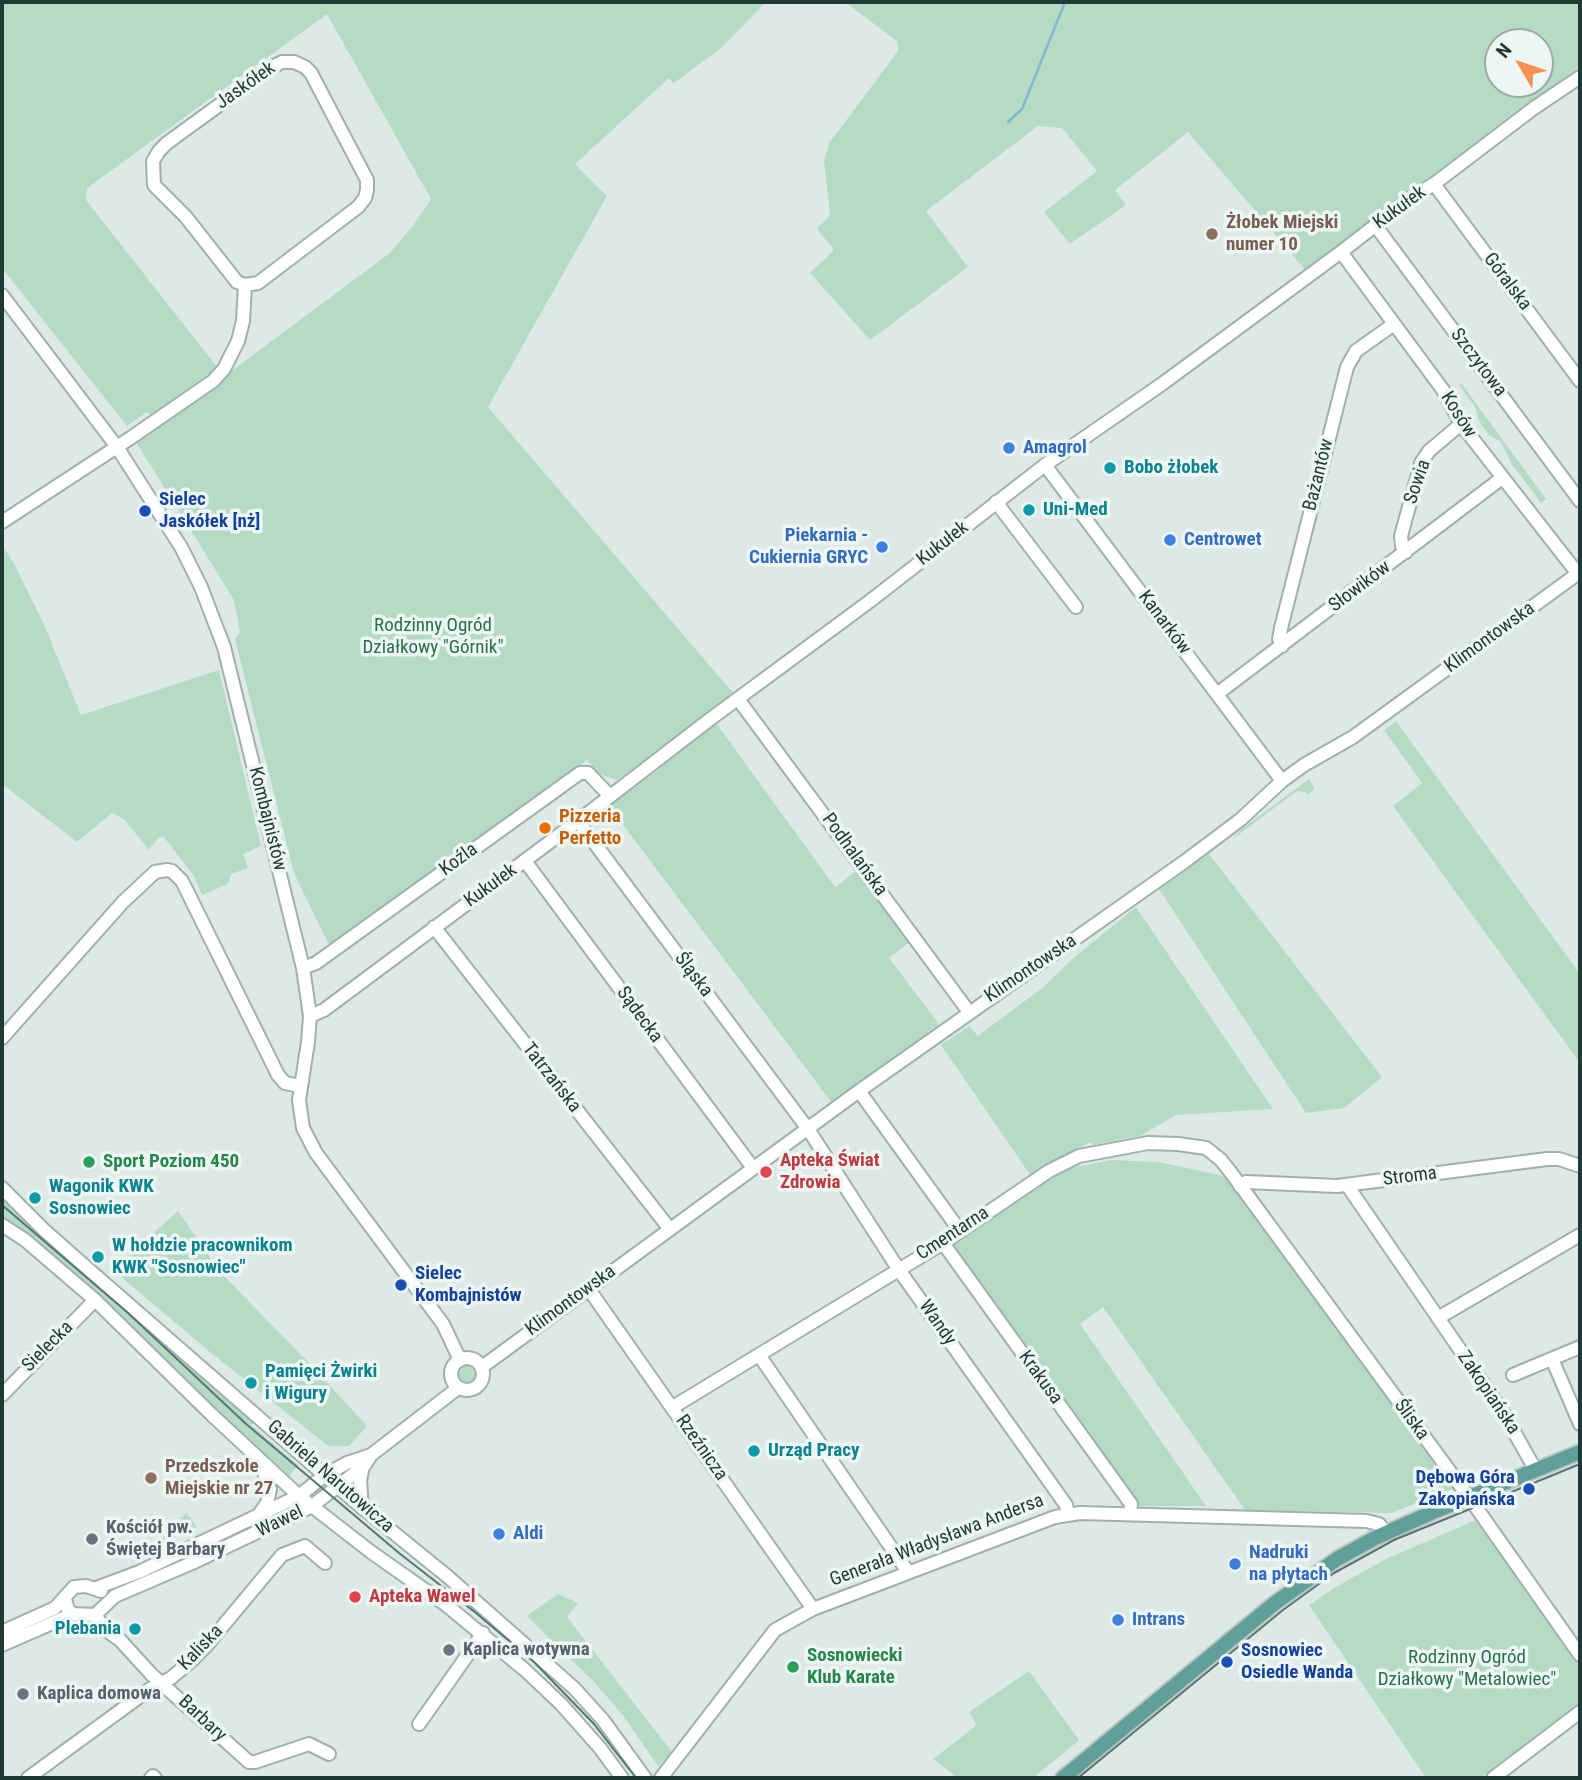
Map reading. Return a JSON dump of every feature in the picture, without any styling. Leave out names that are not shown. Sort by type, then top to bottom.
[{"type":"main road","points":[[1063,1778],[1298,1585],[1338,1559],[1386,1533],[1580,1452]]},
{"type":"street","name":"Jaskółek","points":[[282,62],[294,62],[311,72],[368,180],[367,190],[358,207],[258,282],[245,285],[237,282],[186,217],[154,185],[153,161],[167,143],[270,68],[282,62]]},
{"type":"street","name":"Kukułek","points":[[310,1016],[324,1010],[525,861],[870,601],[1045,465],[1172,377],[1534,108],[1580,77]]},
{"type":"street","name":"Góralska","points":[[1434,184],[1580,381]]},
{"type":"street","name":"Szczytowa","points":[[1375,225],[1580,501]]},
{"type":"street","name":"Kosów","points":[[1341,252],[1443,390],[1461,424],[1579,573]]},
{"type":"street","points":[[2,522],[213,381],[238,341],[243,321],[245,285]]},
{"type":"street","name":"Kombajnistów","points":[[2,295],[117,447],[181,547],[201,587],[221,639],[303,968],[310,1016],[300,1086],[301,1121],[310,1142],[436,1312],[460,1360]]},
{"type":"street","name":"Bażantów","points":[[1282,646],[1279,639],[1281,628],[1347,367],[1356,351],[1394,324]]},
{"type":"street","name":"Sowia","points":[[1406,552],[1401,536],[1421,463],[1429,451],[1461,424]]},
{"type":"street","name":"Kanarków","points":[[1045,465],[1282,781]]},
{"type":"street","name":"Słowików","points":[[1217,694],[1502,478]]},
{"type":"street","points":[[996,502],[1076,607]]},
{"type":"street","name":"Klimontowska","points":[[482,1367],[859,1091],[1184,862],[1240,820],[1282,781],[1319,755],[1353,737],[1579,573]]},
{"type":"street","name":"Podhalańska","points":[[738,699],[969,1012]]},
{"type":"street","name":"Koźla","points":[[303,968],[316,963],[580,773],[588,773],[610,796]]},
{"type":"street","name":"Śląska","points":[[578,821],[808,1129]]},
{"type":"street","name":"Sądecka","points":[[525,861],[753,1168]]},
{"type":"street","points":[[2,1038],[123,902],[155,872],[167,870],[172,871],[182,881],[281,1079],[285,1083],[300,1086]]},
{"type":"street","name":"Tatrzańska","points":[[434,927],[669,1228]]},
{"type":"street","points":[[859,1091],[960,1231]]},
{"type":"street","name":"Wandy","points":[[808,1129],[899,1269],[1066,1505],[1068,1514]]},
{"type":"street","name":"Cmentarna","points":[[673,1407],[943,1243],[1049,1171],[1079,1156],[1148,1143],[1206,1148],[1221,1160],[1240,1186]]},
{"type":"street","name":"Stroma","points":[[1240,1186],[1246,1182],[1347,1185],[1547,1159],[1559,1159],[1580,1167]]},
{"type":"street","name":"Zakopiańska","points":[[1347,1185],[1504,1414],[1535,1469]]},
{"type":"street","name":"Śliska","points":[[1240,1186],[1580,1656]]},
{"type":"street","name":"Gabriela Narutowicza","points":[[2,1188],[54,1239],[338,1487],[468,1594],[574,1688],[603,1720],[645,1778]]},
{"type":"street","name":"Gabriela Narutowicza","points":[[2,1225],[25,1240],[95,1300],[299,1496],[483,1633],[561,1704],[600,1748],[621,1778]]},
{"type":"street","points":[[1438,1318],[1580,1235]]},
{"type":"street","name":"Krakusa","points":[[943,1243],[1131,1504],[1130,1514]]},
{"type":"street","name":"Rzeźnicza","points":[[589,1288],[813,1609]]},
{"type":"street","name":"Sielecka","points":[[2,1395],[95,1300]]},
{"type":"street","points":[[1513,1375],[1580,1347]]},
{"type":"street","points":[[759,1355],[908,1572]]},
{"type":"street","points":[[472,1359],[482,1367],[483,1376],[477,1388],[468,1391],[458,1388],[453,1382],[453,1365],[460,1360],[472,1359]]},
{"type":"street","points":[[1552,1359],[1580,1424]]},
{"type":"street","points":[[362,1507],[360,1480],[368,1461],[458,1388]]},
{"type":"street","name":"Gabriela Narutowicza","points":[[257,1518],[267,1503],[270,1489],[258,1458]]},
{"type":"street","points":[[325,1475],[347,1463],[368,1461]]},
{"type":"street","name":"Wawel","points":[[105,1604],[115,1596],[312,1506],[368,1461]]},
{"type":"street","name":"Wawel","points":[[96,1588],[139,1572],[257,1518],[299,1496],[325,1475]]},
{"type":"street","name":"Generała Władysława Andersa","points":[[661,1778],[775,1630],[813,1609],[1013,1531],[1068,1514],[1130,1514],[1366,1521],[1379,1524],[1386,1533]]},
{"type":"street","name":"Kaliska","points":[[28,1778],[42,1774],[161,1682],[171,1678],[207,1645],[282,1555],[304,1546],[326,1563]]},
{"type":"street","points":[[2,1632],[52,1610],[74,1587],[96,1588],[101,1592],[105,1604],[95,1615],[85,1616],[73,1614],[68,1610],[65,1599]]},
{"type":"street","points":[[2,1645],[73,1614]]},
{"type":"street","name":"Barbary","points":[[95,1615],[106,1630],[120,1640],[161,1682],[249,1762],[309,1744],[329,1754]]},
{"type":"street","points":[[419,1724],[483,1633]]},
{"type":"street","points":[[1493,1778],[1580,1713]]},
{"type":"green space","name":"Rodzinny Ogród Działkowy \"Górnik\"","points":[[2,2],[766,2],[721,48],[674,83],[669,78],[575,164],[607,196],[488,407],[734,694],[617,780],[599,774],[587,760],[331,949],[294,873],[235,639],[240,632],[234,600],[136,442],[390,253],[431,199],[327,14],[87,188],[86,200],[217,367],[151,416],[147,412],[127,426],[2,268]]},
{"type":"green space","points":[[845,2],[1580,2],[1580,66],[1554,86],[1554,28],[1484,28],[1484,98],[1538,98],[1307,272],[1188,132],[1115,190],[1126,205],[1070,244],[1044,212],[1097,171],[1062,128],[1038,126],[926,211],[968,267],[870,340],[810,273],[834,250],[817,229],[830,215],[824,160],[830,142],[898,51],[897,41]]},
{"type":"green space","points":[[1461,383],[1546,499],[1541,503],[1511,463],[1501,442],[1489,435],[1480,423],[1475,407],[1459,385]]},
{"type":"green space","points":[[2,545],[15,565],[45,627],[81,715],[219,670],[261,846],[243,854],[248,868],[231,874],[228,884],[202,895],[194,876],[164,837],[158,838],[149,850],[124,819],[112,813],[77,842],[2,784]]},
{"type":"green space","points":[[1396,721],[1580,974],[1580,1063],[1393,806],[1422,783],[1384,730]]},
{"type":"green space","points":[[716,723],[835,887],[857,870],[910,942],[889,958],[939,1024],[832,1103],[609,806]]},
{"type":"green space","points":[[1309,779],[1313,791],[1307,795],[1297,791],[1234,838],[1243,828]]},
{"type":"green space","points":[[1209,854],[1382,1077],[1344,1108],[1306,1113],[1159,889]]},
{"type":"green space","points":[[1136,907],[1273,1109],[1176,1115],[1140,1136],[1093,1145],[1090,1142],[1031,1176],[941,1045],[969,1026],[978,1036],[1041,989],[1077,955]]},
{"type":"green space","points":[[1111,1160],[1159,1162],[1228,1177],[1455,1488],[1391,1513],[1245,1510],[1103,1307],[1080,1324],[1206,1506],[1137,1506],[950,1244],[1067,1169]]},
{"type":"green space","points":[[2,1194],[256,1420],[251,1425],[298,1465],[289,1476],[2,1219]]},
{"type":"green space","points":[[178,1211],[221,1273],[367,1426],[349,1446],[328,1446],[113,1270]]},
{"type":"green space","points":[[468,1364],[476,1367],[479,1375],[476,1383],[468,1386],[460,1383],[457,1375],[460,1367]]},
{"type":"green space","points":[[186,1513],[197,1527],[160,1543],[160,1541]]},
{"type":"green space","name":"Rodzinny Ogród Działkowy \"Metalowiec\"","points":[[1478,1519],[1580,1665],[1580,1704],[1480,1778],[1426,1778],[1309,1605],[1386,1559]]},
{"type":"green space","points":[[558,1594],[578,1603],[567,1617],[672,1752],[658,1766],[622,1714],[595,1683],[527,1616]]},
{"type":"green space","points":[[1029,1671],[1079,1740],[1033,1778],[958,1778],[933,1759],[977,1725],[969,1712]]},
{"type":"waterway","points":[[1008,122],[1022,109],[1065,2]]},
{"type":"tram line","points":[[2,1205],[127,1312],[245,1423],[534,1662],[594,1724],[636,1778]]},
{"type":"tram line","points":[[1078,1778],[1283,1610],[1334,1573],[1394,1540],[1580,1464]]},
{"type":"place","name":"Żłobek Miejski numer 10","points":[[1212,234]]},
{"type":"place","name":"Amagrol","points":[[1009,448]]},
{"type":"place","name":"Bobo żłobek","points":[[1110,468]]},
{"type":"place","name":"Uni-Med","points":[[1029,510]]},
{"type":"place","name":"Sielec Jaskółek [nż]","points":[[145,511]]},
{"type":"place","name":"Centrowet","points":[[1170,540]]},
{"type":"place","name":"Piekarnia - Cukiernia GRYC","points":[[882,547]]},
{"type":"place","name":"Pizzeria Perfetto","points":[[545,828]]},
{"type":"place","name":"Sport Poziom 450","points":[[89,1162]]},
{"type":"place","name":"Apteka Świat Zdrowia","points":[[766,1172]]},
{"type":"place","name":"Wagonik KWK Sosnowiec","points":[[35,1198]]},
{"type":"place","name":"W hołdzie pracownikom KWK \"Sosnowiec\"","points":[[98,1257]]},
{"type":"place","name":"Sielec Kombajnistów","points":[[401,1285]]},
{"type":"place","name":"Pamięci Żwirki i Wigury","points":[[251,1383]]},
{"type":"place","name":"Urząd Pracy","points":[[754,1451]]},
{"type":"place","name":"Przedszkole Miejskie nr 27","points":[[151,1478]]},
{"type":"place","name":"Dębowa Góra Zakopiańska","points":[[1529,1489]]},
{"type":"place","name":"Aldi","points":[[499,1534]]},
{"type":"place","name":"Kościół pw. Świętej Barbary","points":[[92,1539]]},
{"type":"place","name":"Nadruki na płytach","points":[[1235,1564]]},
{"type":"place","name":"Apteka Wawel","points":[[355,1597]]},
{"type":"place","name":"Intrans","points":[[1118,1620]]},
{"type":"place","name":"Plebania","points":[[135,1629]]},
{"type":"place","name":"Kaplica wotywna","points":[[449,1650]]},
{"type":"place","name":"Sosnowiec Osiedle Wanda","points":[[1227,1662]]},
{"type":"place","name":"Sosnowiecki Klub Karate","points":[[793,1667]]},
{"type":"place","name":"Kaplica domowa","points":[[23,1694]]}]
